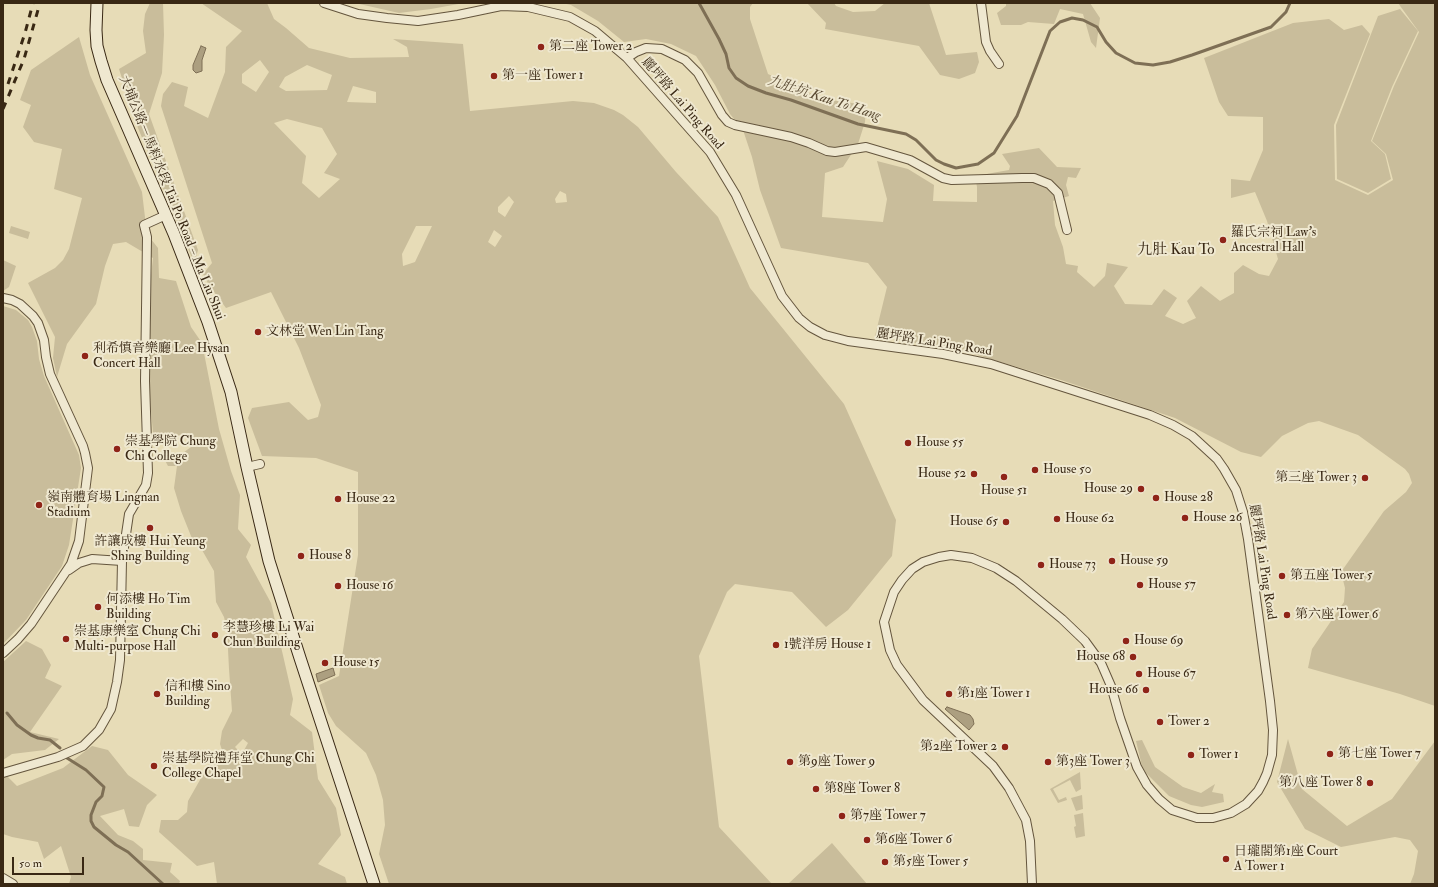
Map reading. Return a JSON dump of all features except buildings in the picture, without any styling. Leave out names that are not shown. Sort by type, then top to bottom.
[{"type":"main road","name":"大埔公路－馬料水段 Tai Po Road – Ma Liu Shui","points":[[97,3],[97,46],[101,61],[107,80],[166,215],[208,322],[231,392],[269,561],[374,884]]},
{"type":"street","name":"麗坪路 Lai Ping Road","points":[[324,3],[358,14],[418,21],[458,15],[501,6],[528,7],[570,17],[595,31],[627,58],[710,152],[736,195],[782,296],[793,312],[804,323],[825,335],[840,340],[943,354],[990,364],[1156,418],[1182,429],[1200,442],[1217,459],[1228,474],[1236,490],[1243,512],[1248,538],[1272,723],[1272,755],[1267,773],[1258,791],[1246,804],[1230,813],[1222,816],[1206,818],[1188,816],[1172,810],[1159,799],[1147,785],[1137,767],[1120,718],[1112,686],[1101,663],[1085,641],[1016,581],[996,568],[972,558],[951,555],[923,562],[902,580],[894,592],[884,622],[890,650],[897,665],[923,700],[993,766],[1009,788],[1026,820],[1030,841],[1032,884]]},
{"type":"street","points":[[981,3],[986,42],[999,64]]},
{"type":"street","points":[[627,58],[646,48],[662,49],[685,60],[698,73],[722,115],[728,122],[735,125],[791,137],[827,151],[835,152],[866,148],[910,160],[943,178],[952,180],[1034,178],[1049,184],[1058,193],[1067,230]]},
{"type":"street","points":[[3,773],[58,757],[77,749],[88,741],[104,723],[111,709],[120,660],[122,561],[129,514],[146,484],[148,472],[146,381],[147,237],[144,225],[166,215]]},
{"type":"street","points":[[3,298],[12,300],[27,309],[38,323],[43,336],[50,374],[86,453],[88,468],[79,541],[74,557],[68,570],[31,624],[3,653]]},
{"type":"street","points":[[247,467],[260,464]]},
{"type":"street","points":[[79,541],[82,551],[92,559]]},
{"type":"street","points":[[68,570],[79,563],[92,559],[122,561]]},
{"type":"street","points":[[3,878],[13,884]]},
{"type":"shaded area","points":[[150,3],[163,3],[164,35],[162,73],[149,114],[198,250],[196,257],[192,258],[138,128],[119,69],[146,53],[143,31],[145,14]]},
{"type":"shaded area","points":[[201,3],[267,3],[274,19],[309,48],[350,58],[409,57],[407,47],[393,39],[463,44],[470,111],[573,101],[594,103],[623,115],[638,127],[676,172],[718,217],[750,288],[844,404],[896,520],[892,556],[848,610],[826,627],[792,592],[735,584],[727,592],[699,656],[719,827],[772,884],[389,884],[379,854],[385,825],[383,800],[376,775],[366,753],[336,726],[328,713],[319,685],[339,676],[358,555],[358,472],[316,458],[262,456],[248,418],[252,408],[289,402],[308,420],[318,417],[321,405],[299,348],[271,292],[226,308],[203,274],[212,263],[161,106],[163,94],[172,82],[188,87],[184,106],[208,118],[225,72],[226,47],[242,31]],"holes":[[[260,60],[269,72],[256,92],[242,83],[242,74]],[[307,65],[332,75],[327,90],[286,91],[279,87],[285,77]],[[353,86],[376,92],[376,103],[347,102]],[[287,119],[322,128],[337,154],[324,173],[340,179],[319,198],[302,183],[306,156],[274,123]],[[560,191],[566,194],[567,202],[556,203],[555,199]],[[509,196],[514,202],[505,217],[498,212],[498,207]],[[416,226],[432,226],[415,262],[403,266],[402,254]],[[494,230],[502,236],[495,247],[488,242]]]},
{"type":"shaded area","points":[[355,3],[464,3],[399,13]]},
{"type":"shaded area","points":[[562,3],[753,3],[750,7],[750,19],[768,74],[823,99],[866,105],[865,122],[858,144],[843,167],[825,173],[822,217],[883,222],[887,199],[877,161],[908,169],[934,185],[933,201],[977,202],[975,176],[1009,170],[1010,166],[1002,154],[1039,148],[1057,167],[1081,168],[1076,178],[1068,177],[1066,185],[1069,196],[1053,201],[1055,225],[1063,247],[1066,264],[1078,266],[1077,272],[1094,287],[1105,276],[1107,263],[1128,267],[1114,286],[1125,304],[1152,305],[1164,289],[1177,298],[1165,316],[1183,324],[1196,318],[1187,301],[1201,286],[1220,301],[1234,293],[1234,273],[1243,265],[1259,274],[1269,276],[1278,259],[1267,221],[1255,192],[1231,198],[1231,179],[1250,181],[1263,150],[1263,117],[1228,116],[1219,102],[1204,58],[1293,23],[1329,19],[1344,30],[1362,25],[1370,34],[1334,125],[1335,180],[1368,195],[1393,180],[1386,154],[1372,141],[1394,86],[1419,32],[1398,3],[1435,3],[1435,706],[1400,694],[1308,668],[1312,649],[1344,602],[1345,588],[1341,572],[1384,511],[1406,492],[1412,483],[1409,474],[1405,469],[1358,435],[1319,421],[1308,423],[1282,436],[1261,457],[1241,452],[1175,418],[1061,380],[967,352],[875,336],[887,287],[868,263],[781,248],[760,190],[752,157],[743,130],[730,114],[715,85],[696,56],[671,44],[646,39],[624,42],[598,21],[571,5]]},
{"type":"shaded area","points":[[807,3],[834,3],[836,6],[853,12],[875,11],[885,3],[929,3],[946,55],[977,52],[979,62],[975,73],[959,79],[940,75],[919,46],[825,29],[826,23]]},
{"type":"shaded area","points":[[1006,3],[1090,3],[1100,18],[1096,48],[1091,42],[1083,14],[1060,9],[1054,24],[1028,22],[1021,25],[1001,25],[997,13],[1006,6]]},
{"type":"shaded area","points":[[1400,9],[1418,31],[1392,87],[1371,141],[1385,154],[1391,179],[1368,193],[1337,179],[1336,125],[1378,16]]},
{"type":"shaded area","points":[[79,37],[90,75],[142,192],[147,234],[158,248],[159,278],[176,281],[191,327],[202,343],[219,429],[231,471],[240,495],[238,529],[251,545],[246,557],[271,603],[293,699],[290,715],[312,732],[318,779],[336,808],[341,835],[318,864],[345,877],[347,884],[217,884],[214,862],[197,866],[159,832],[161,820],[178,820],[187,812],[188,801],[209,764],[225,759],[220,744],[222,731],[232,711],[227,630],[224,617],[216,602],[214,571],[202,550],[193,541],[181,511],[174,488],[177,466],[168,466],[162,455],[176,458],[191,447],[184,433],[163,444],[154,444],[147,366],[148,303],[153,258],[126,242],[113,244],[105,266],[96,304],[67,344],[57,377],[53,358],[55,337],[28,283],[55,268],[63,260],[69,249],[82,198],[54,189],[62,149],[34,142],[23,127],[31,105],[20,100],[31,70]],"holes":[[[243,739],[248,743],[242,754],[235,747]]]},
{"type":"shaded area","points":[[201,46],[206,48],[202,60],[202,71],[196,73],[193,70],[193,65]]},
{"type":"shaded area","points":[[11,226],[30,232],[28,239],[9,233]]},
{"type":"shaded area","points":[[3,260],[16,266],[9,287],[3,291]]},
{"type":"shaded area","name":"嶺南體育場 Lingnan Stadium","points":[[3,306],[16,310],[28,320],[32,327],[37,341],[39,359],[44,376],[79,455],[81,468],[69,545],[62,566],[26,620],[3,644]]},
{"type":"shaded area","points":[[26,641],[42,649],[51,665],[45,678],[62,686],[30,732],[59,739],[45,750],[12,754],[3,760],[3,662]]},
{"type":"shaded area","points":[[333,668],[335,675],[318,682],[316,674]]},
{"type":"shaded area","points":[[947,707],[970,715],[974,724],[969,730],[945,709]]},
{"type":"shaded area","points":[[1288,739],[1302,789],[1347,826],[1392,799],[1435,741],[1435,884],[1410,884],[1414,874],[1418,851],[1410,840],[1395,837],[1341,847],[1305,829],[1277,782]]},
{"type":"shaded area","points":[[1142,740],[1155,767],[1183,787],[1201,793],[1215,784],[1212,792],[1223,794],[1224,802],[1202,807],[1191,805],[1169,796],[1146,773],[1142,766],[1136,741]]},
{"type":"shaded area","points":[[92,746],[108,750],[128,775],[157,795],[147,805],[139,827],[129,826],[124,809],[100,816],[118,835],[133,841],[143,849],[143,860],[172,863],[170,872],[180,881],[179,884],[69,884],[71,877],[61,846],[44,859],[38,842],[3,834],[3,772],[17,786],[63,768]]},
{"type":"shaded area","points":[[1080,772],[1081,789],[1076,792],[1070,780],[1053,789],[1059,800],[1066,797],[1067,800],[1058,803],[1050,789]]},
{"type":"shaded area","points":[[1082,795],[1083,809],[1076,811],[1071,798]]},
{"type":"shaded area","points":[[1083,813],[1085,836],[1076,838],[1074,815]]},
{"type":"shaded area","points":[[832,843],[867,884],[788,884]]},
{"type":"waterway","name":"九肚坑 Kau To Hang","points":[[699,3],[726,54],[729,68],[736,78],[748,86],[858,124],[906,134],[916,140],[936,160],[956,168],[978,164],[994,153],[1017,116],[1050,31],[1060,22],[1072,18],[1083,20],[1097,27],[1106,42],[1116,53],[1135,63],[1153,65],[1170,62],[1192,55],[1271,27],[1286,12],[1290,3]]},
{"type":"waterway","points":[[7,713],[17,725],[31,735],[50,740],[60,748]]},
{"type":"waterway","points":[[67,758],[86,770],[104,787],[102,796],[96,802],[91,815],[91,821],[94,827],[116,845],[128,852],[163,884]]},
{"type":"railway","points":[[8,84],[25,33],[33,3]]},
{"type":"railway","points":[[3,109],[24,59],[40,3]]},
{"type":"place","name":"第二座 Tower 2","points":[[541,47]]},
{"type":"place","name":"第一座 Tower 1","points":[[494,76]]},
{"type":"place","name":"羅氏宗祠 Law's Ancestral Hall","points":[[1223,240]]},
{"type":"place","name":"文林堂 Wen Lin Tang","points":[[258,332]]},
{"type":"place","name":"利希慎音樂廳 Lee Hysan Concert Hall","points":[[85,356]]},
{"type":"place","name":"House 55","points":[[908,443]]},
{"type":"place","name":"崇基學院 Chung Chi College","points":[[117,449]]},
{"type":"place","name":"House 50","points":[[1035,470]]},
{"type":"place","name":"House 52","points":[[974,474]]},
{"type":"place","name":"House 51","points":[[1004,477]]},
{"type":"place","name":"第三座 Tower 3","points":[[1365,478]]},
{"type":"place","name":"House 29","points":[[1141,489]]},
{"type":"place","name":"House 28","points":[[1156,498]]},
{"type":"place","name":"House 22","points":[[338,499]]},
{"type":"place","name":"嶺南體育場 Lingnan Stadium","points":[[39,505]]},
{"type":"place","name":"House 26","points":[[1185,518]]},
{"type":"place","name":"House 62","points":[[1057,519]]},
{"type":"place","name":"House 65","points":[[1006,522]]},
{"type":"place","name":"許讓成樓 Hui Yeung Shing Building","points":[[150,528]]},
{"type":"place","name":"House 8","points":[[301,556]]},
{"type":"place","name":"House 59","points":[[1112,561]]},
{"type":"place","name":"House 73","points":[[1041,565]]},
{"type":"place","name":"第五座 Tower 5","points":[[1282,576]]},
{"type":"place","name":"House 57","points":[[1140,585]]},
{"type":"place","name":"House 16","points":[[338,586]]},
{"type":"place","name":"何添樓 Ho Tim Building","points":[[98,607]]},
{"type":"place","name":"第六座 Tower 6","points":[[1287,615]]},
{"type":"place","name":"李慧珍樓 Li Wai Chun Building","points":[[215,635]]},
{"type":"place","name":"崇基康樂室 Chung Chi Multi-purpose Hall","points":[[66,639]]},
{"type":"place","name":"House 69","points":[[1126,641]]},
{"type":"place","name":"1號洋房 House 1","points":[[776,645]]},
{"type":"place","name":"House 68","points":[[1133,657]]},
{"type":"place","name":"House 15","points":[[325,663]]},
{"type":"place","name":"House 67","points":[[1139,674]]},
{"type":"place","name":"House 66","points":[[1146,690]]},
{"type":"place","name":"信和樓 Sino Building","points":[[157,694]]},
{"type":"place","name":"第1座 Tower 1","points":[[949,694]]},
{"type":"place","name":"Tower 2","points":[[1160,722]]},
{"type":"place","name":"第2座 Tower 2","points":[[1005,747]]},
{"type":"place","name":"第七座 Tower 7","points":[[1330,754]]},
{"type":"place","name":"Tower 1","points":[[1191,755]]},
{"type":"place","name":"第9座 Tower 9","points":[[790,762]]},
{"type":"place","name":"第3座 Tower 3","points":[[1048,762]]},
{"type":"place","name":"崇基學院禮拜堂 Chung Chi College Chapel","points":[[154,766]]},
{"type":"place","name":"第八座 Tower 8","points":[[1370,783]]},
{"type":"place","name":"第8座 Tower 8","points":[[816,789]]},
{"type":"place","name":"第7座 Tower 7","points":[[842,816]]},
{"type":"place","name":"第6座 Tower 6","points":[[867,840]]},
{"type":"place","name":"日瓏閣第1座 Court A Tower 1","points":[[1226,859]]},
{"type":"place","name":"第5座 Tower 5","points":[[885,862]]},
{"type":"district","name":"九肚 Kau To","points":[[1176,251]]}]
